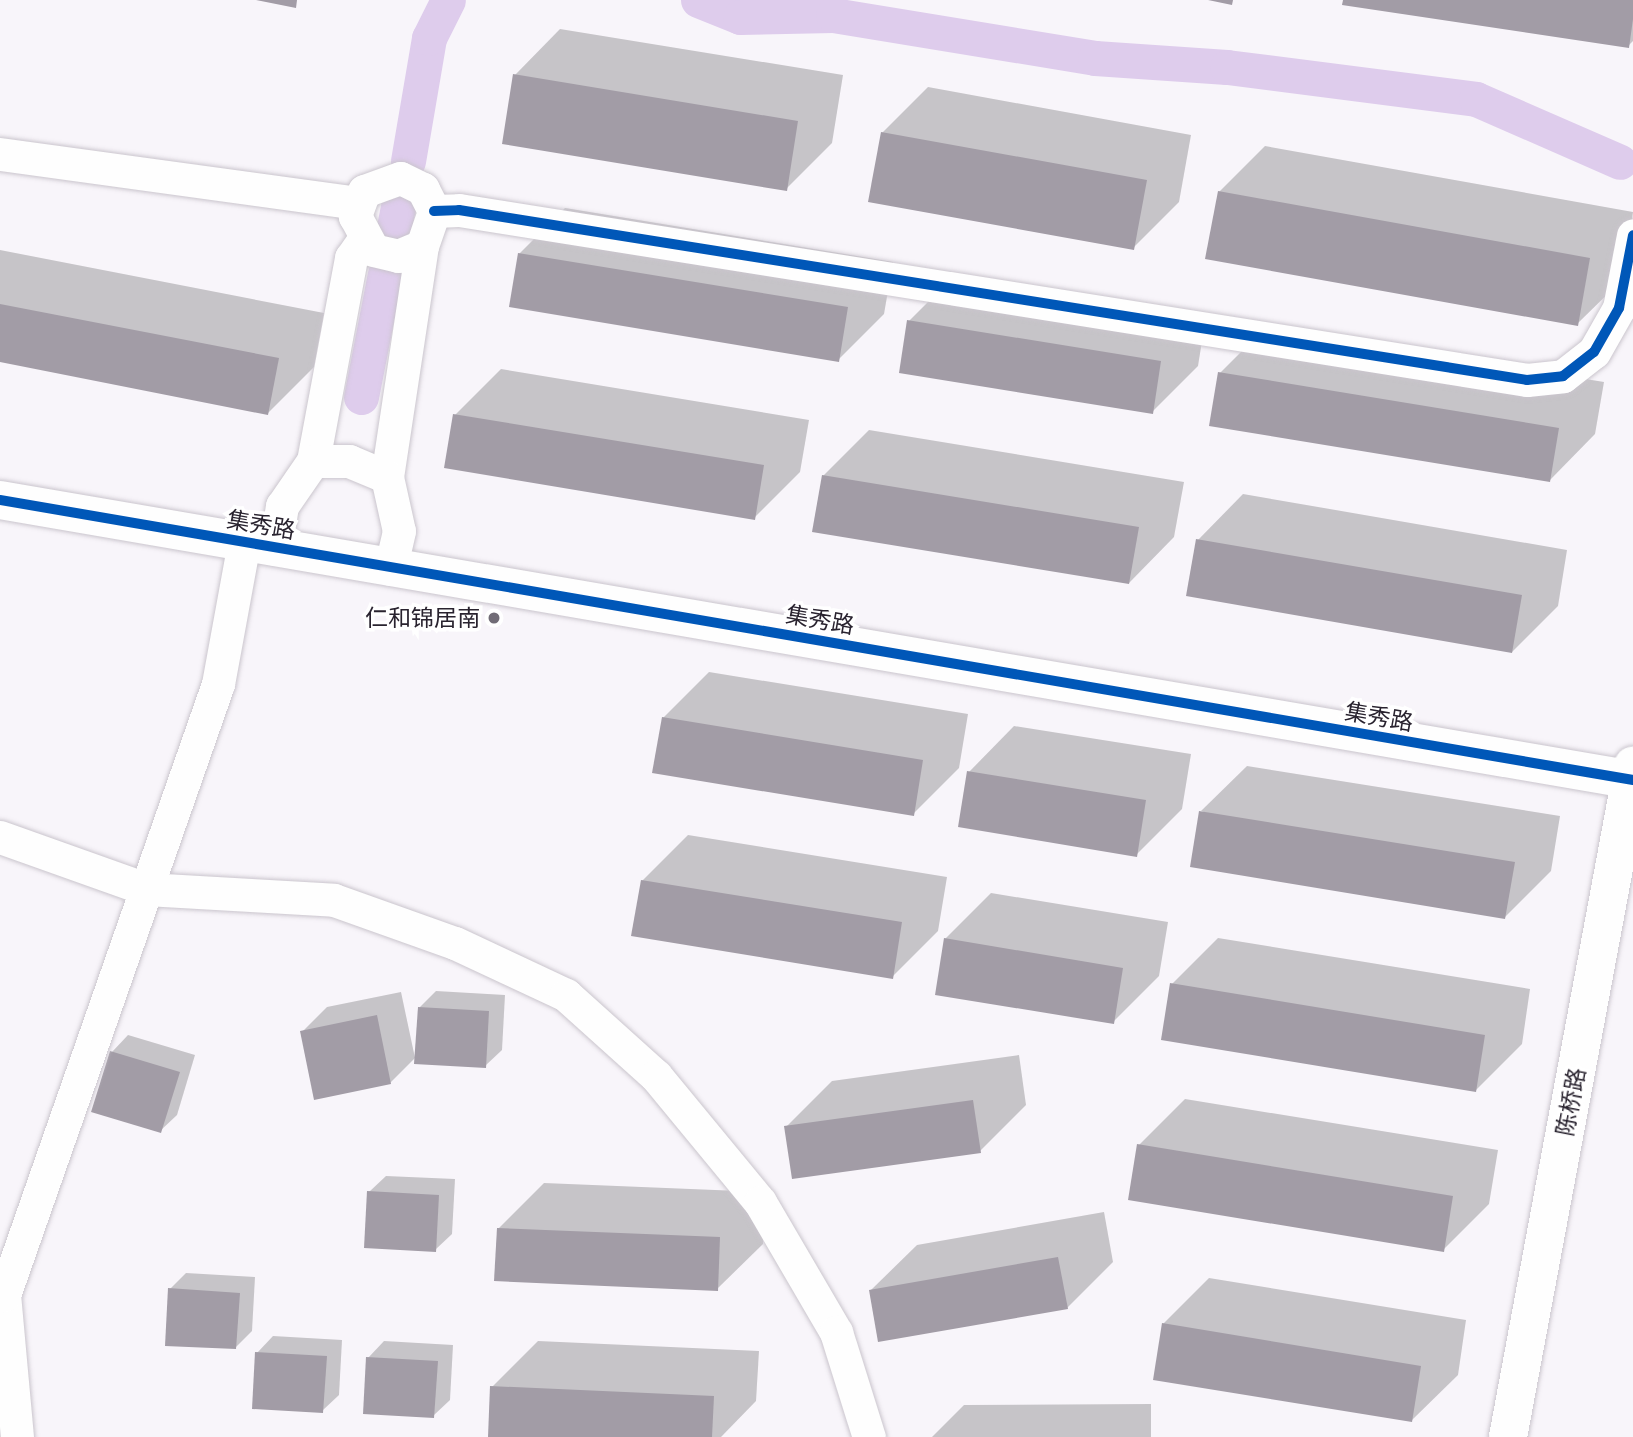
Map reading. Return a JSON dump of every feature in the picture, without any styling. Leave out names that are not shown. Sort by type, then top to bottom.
[{"type":"street","points":[[0,154],[358,203]]},
{"type":"street","points":[[17,1437],[4,1295],[218,684],[260,546],[282,506],[313,461],[351,258],[363,241],[358,203],[374,183],[400,178],[423,189],[434,211],[422,246],[387,478],[398,531],[390,569]]},
{"type":"street","points":[[434,211],[460,209],[1527,380],[1563,376],[1594,352],[1619,308],[1633,235]]},
{"type":"street","points":[[363,241],[385,255],[422,246]]},
{"type":"street","points":[[313,461],[349,461],[387,478]]},
{"type":"street","name":"集秀路","points":[[0,500],[390,569],[1632,775]]},
{"type":"street","name":"陈桥路","points":[[1508,1437],[1632,775]]},
{"type":"street","points":[[0,837],[146,889],[334,900],[456,943],[566,995],[656,1076],[760,1202],[836,1332],[870,1437]]},
{"type":"building","points":[[256,0],[297,0],[296,8]]},
{"type":"building","points":[[1208,0],[1233,0],[1232,5]]},
{"type":"building","points":[[1343,0],[1633,0],[1633,19],[1629,48],[1342,5]]},
{"type":"building","points":[[513,74],[798,121],[787,191],[502,144]]},
{"type":"building","points":[[881,132],[1147,180],[1134,250],[868,202]]},
{"type":"building","points":[[1218,191],[1590,258],[1578,326],[1205,259]]},
{"type":"building","points":[[518,253],[848,307],[839,362],[509,307]]},
{"type":"building","points":[[0,304],[279,358],[268,415],[0,362]]},
{"type":"building","points":[[907,320],[1161,361],[1153,414],[899,373]]},
{"type":"building","points":[[1218,372],[1559,428],[1550,482],[1209,426]]},
{"type":"building","points":[[453,414],[764,465],[755,520],[444,468]]},
{"type":"building","points":[[822,475],[1139,527],[1129,584],[812,532]]},
{"type":"building","points":[[1196,539],[1522,595],[1512,653],[1186,596]]},
{"type":"building","points":[[662,717],[923,760],[914,816],[652,773]]},
{"type":"building","points":[[967,771],[1146,800],[1137,857],[958,827]]},
{"type":"building","points":[[1199,811],[1515,862],[1505,919],[1190,867]]},
{"type":"building","points":[[641,880],[902,922],[893,979],[631,936]]},
{"type":"building","points":[[944,938],[1123,968],[1114,1024],[935,995]]},
{"type":"building","points":[[1170,983],[1485,1035],[1476,1092],[1161,1040]]},
{"type":"building","points":[[418,1007],[489,1011],[486,1068],[414,1064]]},
{"type":"building","points":[[377,1015],[391,1084],[314,1100],[300,1031]]},
{"type":"building","points":[[110,1051],[180,1072],[161,1133],[91,1112]]},
{"type":"building","points":[[973,1100],[981,1153],[792,1179],[784,1126]]},
{"type":"building","points":[[1137,1144],[1453,1196],[1444,1252],[1128,1200]]},
{"type":"building","points":[[367,1191],[439,1195],[436,1252],[364,1248]]},
{"type":"building","points":[[497,1228],[720,1237],[718,1291],[494,1281]]},
{"type":"building","points":[[1058,1257],[1068,1309],[878,1342],[869,1290]]},
{"type":"building","points":[[168,1288],[240,1293],[236,1349],[165,1346]]},
{"type":"building","points":[[1162,1323],[1421,1366],[1412,1422],[1153,1380]]},
{"type":"building","points":[[255,1352],[327,1356],[323,1413],[252,1409]]},
{"type":"building","points":[[366,1357],[438,1361],[434,1418],[363,1414]]},
{"type":"building","points":[[490,1386],[714,1396],[712,1437],[488,1437]]},
{"type":"waterway","points":[[408,161],[429,38],[448,0]]},
{"type":"waterway","points":[[698,0],[740,17],[833,15],[1095,58],[1227,67],[1476,99],[1620,162]]},
{"type":"waterway","points":[[392,237],[400,197]]},
{"type":"waterway","points":[[361,397],[385,274]]},
{"type":"cycle path","points":[[434,211],[459,210],[1527,380],[1563,376],[1594,352],[1619,308],[1633,235]]},
{"type":"cycle path","points":[[0,500],[1633,780]]},
{"type":"place","name":"仁和锦居南","points":[[494,618]]}]
